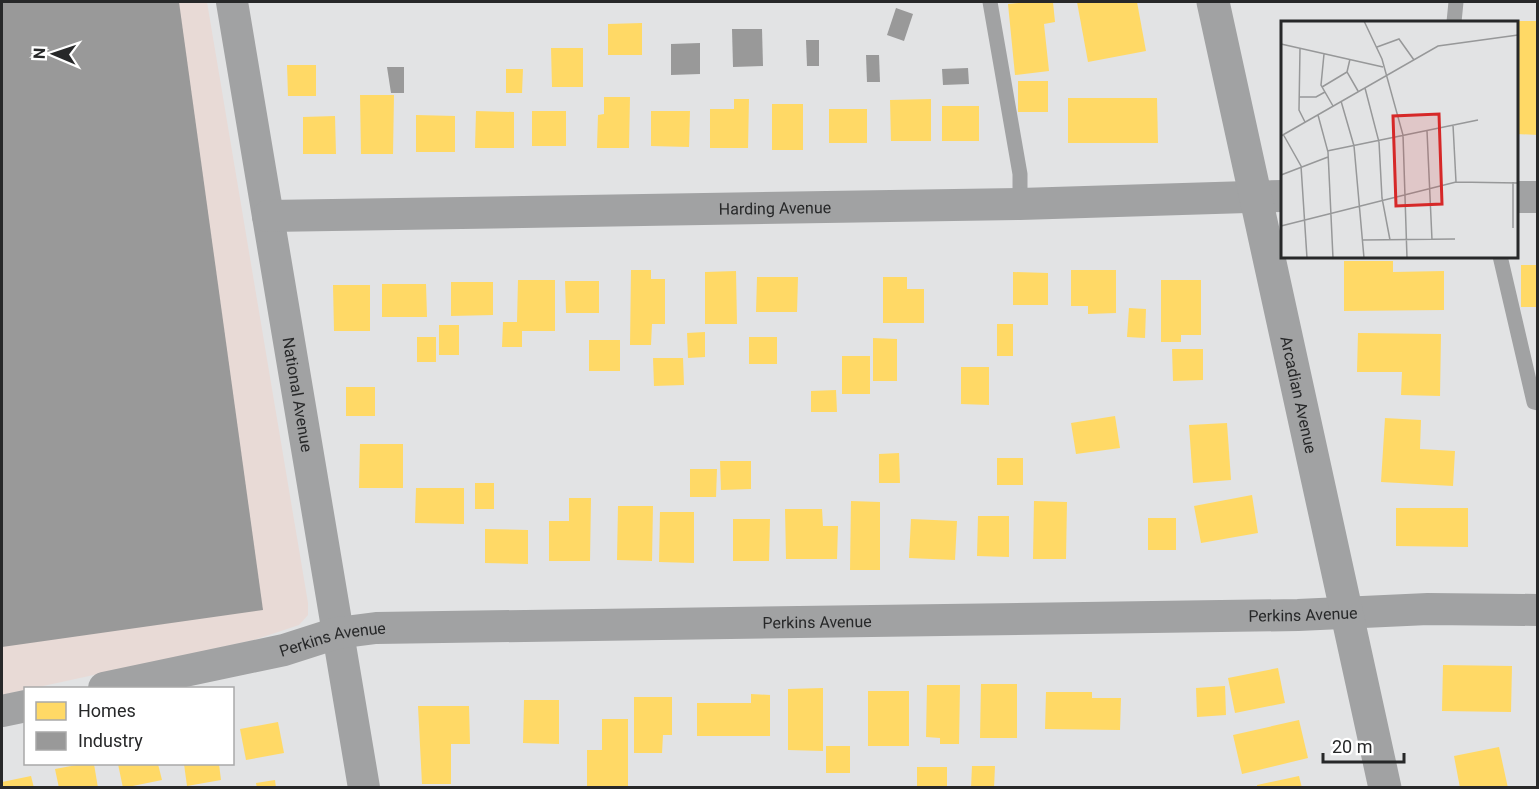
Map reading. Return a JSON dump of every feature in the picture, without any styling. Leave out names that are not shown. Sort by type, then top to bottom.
[{"type":"main road","name":"Arcadian Avenue","points":[[1213,2],[1269,196],[1347,612],[1385,788]]},
{"type":"street","name":"National Avenue","points":[[232,2],[364,788]]},
{"type":"street","name":"Harding Avenue","points":[[268,216],[1020,204],[1269,196]]},
{"type":"street","points":[[1518,197],[1538,197]]},
{"type":"street","name":"Perkins Avenue","points":[[109,687],[284,650],[338,633],[376,628],[804,624],[1538,610]]},
{"type":"street","points":[[2,711],[24,706]]},
{"type":"lane","points":[[990,2],[1020,174],[1020,204]]},
{"type":"lane","points":[[1454,21],[1456,2]]},
{"type":"lane","points":[[1500,258],[1526,376],[1534,402],[1538,404]]},
{"type":"shaded area","points":[[2,2],[207,2],[308,603],[308,615],[299,625],[254,640],[39,687],[24,687],[24,690],[2,695]]},
{"type":"building: Homes","points":[[1053,2],[1055,22],[1044,24],[1049,71],[1015,75],[1008,4]]},
{"type":"building: Homes","points":[[1077,2],[1137,2],[1146,51],[1088,62]]},
{"type":"building: Homes","points":[[1518,21],[1538,21],[1538,135],[1518,134]]},
{"type":"building: Homes","points":[[642,23],[642,55],[608,55],[608,24]]},
{"type":"building: Homes","points":[[551,48],[583,48],[583,87],[552,87]]},
{"type":"building: Homes","points":[[287,65],[316,65],[316,96],[288,96]]},
{"type":"building: Homes","points":[[506,69],[523,69],[522,93],[506,93]]},
{"type":"building: Homes","points":[[1018,81],[1048,81],[1048,112],[1018,112]]},
{"type":"building: Homes","points":[[360,95],[394,95],[393,154],[361,154]]},
{"type":"building: Homes","points":[[604,97],[630,97],[629,148],[597,148],[598,115],[604,114]]},
{"type":"building: Homes","points":[[1068,98],[1157,98],[1158,143],[1068,143]]},
{"type":"building: Homes","points":[[734,99],[749,99],[748,148],[710,148],[710,109],[734,109]]},
{"type":"building: Homes","points":[[931,99],[931,141],[891,141],[890,100]]},
{"type":"building: Homes","points":[[772,104],[803,104],[803,150],[772,150]]},
{"type":"building: Homes","points":[[942,106],[979,106],[979,141],[942,141]]},
{"type":"building: Homes","points":[[829,109],[867,109],[867,143],[829,143]]},
{"type":"building: Homes","points":[[476,111],[514,112],[514,148],[475,148]]},
{"type":"building: Homes","points":[[532,111],[566,111],[566,146],[532,146]]},
{"type":"building: Homes","points":[[651,111],[690,111],[689,147],[651,146]]},
{"type":"building: Homes","points":[[416,115],[455,116],[455,152],[416,152]]},
{"type":"building: Homes","points":[[335,116],[336,154],[303,154],[303,117]]},
{"type":"building: Homes","points":[[1344,261],[1393,261],[1393,272],[1444,271],[1444,310],[1344,311]]},
{"type":"building: Homes","points":[[1521,265],[1538,265],[1538,307],[1521,307]]},
{"type":"building: Homes","points":[[631,270],[651,270],[651,279],[665,279],[665,324],[652,324],[651,345],[630,345]]},
{"type":"building: Homes","points":[[1071,270],[1116,270],[1116,313],[1088,314],[1088,306],[1071,306]]},
{"type":"building: Homes","points":[[736,271],[737,324],[705,324],[705,272]]},
{"type":"building: Homes","points":[[1013,272],[1048,273],[1048,305],[1013,305]]},
{"type":"building: Homes","points":[[757,277],[798,277],[797,312],[756,312]]},
{"type":"building: Homes","points":[[883,277],[907,277],[907,289],[924,289],[924,323],[883,323]]},
{"type":"building: Homes","points":[[518,280],[555,280],[555,331],[522,331],[522,347],[502,347],[503,322],[517,322]]},
{"type":"building: Homes","points":[[1161,280],[1201,280],[1201,335],[1181,335],[1181,342],[1161,342]]},
{"type":"building: Homes","points":[[565,281],[599,281],[599,313],[566,313]]},
{"type":"building: Homes","points":[[451,282],[493,282],[493,315],[451,316]]},
{"type":"building: Homes","points":[[382,284],[426,284],[427,317],[382,317]]},
{"type":"building: Homes","points":[[333,285],[370,285],[370,331],[334,331]]},
{"type":"building: Homes","points":[[1129,308],[1146,309],[1145,338],[1127,337]]},
{"type":"building: Homes","points":[[997,324],[1013,324],[1013,356],[997,356]]},
{"type":"building: Homes","points":[[439,325],[459,325],[459,355],[439,355]]},
{"type":"building: Homes","points":[[705,332],[705,357],[688,358],[687,333]]},
{"type":"building: Homes","points":[[1358,333],[1441,334],[1440,396],[1401,395],[1402,372],[1357,372]]},
{"type":"building: Homes","points":[[417,337],[436,337],[436,362],[417,362]]},
{"type":"building: Homes","points":[[749,337],[777,337],[777,364],[749,364]]},
{"type":"building: Homes","points":[[873,338],[897,339],[897,381],[873,381]]},
{"type":"building: Homes","points":[[589,340],[620,340],[620,371],[589,371]]},
{"type":"building: Homes","points":[[1172,349],[1203,349],[1203,380],[1173,381]]},
{"type":"building: Homes","points":[[842,356],[870,356],[870,394],[842,394]]},
{"type":"building: Homes","points":[[653,358],[683,358],[684,385],[654,386]]},
{"type":"building: Homes","points":[[961,367],[989,367],[989,405],[961,404]]},
{"type":"building: Homes","points":[[346,387],[375,387],[375,416],[346,416]]},
{"type":"building: Homes","points":[[836,390],[837,412],[811,412],[811,391]]},
{"type":"building: Homes","points":[[1115,416],[1120,448],[1076,454],[1071,423]]},
{"type":"building: Homes","points":[[1385,418],[1421,420],[1420,449],[1455,451],[1453,486],[1381,482]]},
{"type":"building: Homes","points":[[1227,423],[1231,480],[1193,483],[1189,425]]},
{"type":"building: Homes","points":[[360,444],[403,444],[403,488],[359,488]]},
{"type":"building: Homes","points":[[899,453],[900,483],[879,483],[879,454]]},
{"type":"building: Homes","points":[[997,458],[1023,458],[1023,485],[997,485]]},
{"type":"building: Homes","points":[[720,461],[751,461],[751,489],[721,490]]},
{"type":"building: Homes","points":[[690,469],[717,469],[716,497],[690,497]]},
{"type":"building: Homes","points":[[475,483],[494,483],[494,509],[475,509]]},
{"type":"building: Homes","points":[[416,488],[464,488],[464,524],[415,523]]},
{"type":"building: Homes","points":[[1252,495],[1258,533],[1201,543],[1194,506]]},
{"type":"building: Homes","points":[[569,498],[591,498],[590,561],[549,561],[549,521],[569,521]]},
{"type":"building: Homes","points":[[851,501],[880,502],[880,570],[850,570]]},
{"type":"building: Homes","points":[[1034,501],[1067,502],[1066,559],[1033,559]]},
{"type":"building: Homes","points":[[618,506],[653,506],[652,561],[617,560]]},
{"type":"building: Homes","points":[[1396,508],[1468,508],[1468,547],[1396,546]]},
{"type":"building: Homes","points":[[785,509],[822,509],[823,526],[838,526],[837,559],[786,559]]},
{"type":"building: Homes","points":[[660,512],[694,512],[694,563],[659,562]]},
{"type":"building: Homes","points":[[978,516],[1009,516],[1009,557],[977,556]]},
{"type":"building: Homes","points":[[1148,518],[1176,518],[1176,550],[1148,550]]},
{"type":"building: Homes","points":[[733,519],[770,519],[769,561],[733,561]]},
{"type":"building: Homes","points":[[911,519],[957,521],[955,560],[909,558]]},
{"type":"building: Homes","points":[[485,529],[528,530],[528,564],[485,563]]},
{"type":"building: Homes","points":[[1443,665],[1512,666],[1511,712],[1442,711]]},
{"type":"building: Homes","points":[[1278,668],[1285,703],[1235,713],[1228,678]]},
{"type":"building: Homes","points":[[981,684],[1017,684],[1017,738],[980,738]]},
{"type":"building: Homes","points":[[927,685],[960,685],[959,744],[940,744],[940,738],[926,737]]},
{"type":"building: Homes","points":[[1225,686],[1226,715],[1197,717],[1196,688]]},
{"type":"building: Homes","points":[[823,688],[823,751],[788,750],[788,689]]},
{"type":"building: Homes","points":[[868,691],[909,691],[909,746],[868,746]]},
{"type":"building: Homes","points":[[1046,692],[1092,692],[1092,698],[1121,698],[1120,730],[1045,729]]},
{"type":"building: Homes","points":[[751,694],[770,695],[770,736],[697,736],[697,703],[751,703]]},
{"type":"building: Homes","points":[[634,697],[672,697],[672,735],[663,735],[662,753],[634,753]]},
{"type":"building: Homes","points":[[524,700],[559,700],[559,744],[523,743]]},
{"type":"building: Homes","points":[[418,706],[469,706],[470,744],[451,744],[451,784],[422,784]]},
{"type":"building: Homes","points":[[602,719],[628,719],[628,788],[587,788],[587,750],[602,750]]},
{"type":"building: Homes","points":[[1299,720],[1308,758],[1242,774],[1233,735]]},
{"type":"building: Homes","points":[[278,722],[284,753],[246,760],[240,729]]},
{"type":"building: Homes","points":[[826,746],[850,746],[850,773],[826,773]]},
{"type":"building: Homes","points":[[1499,747],[1508,788],[1460,788],[1454,756]]},
{"type":"building: Homes","points":[[94,765],[98,788],[59,788],[55,769]]},
{"type":"building: Homes","points":[[118,765],[158,765],[162,780],[123,788]]},
{"type":"building: Homes","points":[[184,765],[219,765],[221,780],[187,786]]},
{"type":"building: Homes","points":[[972,766],[995,766],[994,788],[971,788]]},
{"type":"building: Homes","points":[[917,767],[947,767],[947,788],[917,788]]},
{"type":"building: Homes","points":[[31,776],[34,788],[2,788],[2,782]]},
{"type":"building: Homes","points":[[1299,776],[1302,788],[1257,788],[1257,785]]},
{"type":"building: Homes","points":[[275,780],[276,788],[257,788],[256,783]]},
{"type":"building: Industry","points":[[2,2],[179,2],[263,610],[2,647]]},
{"type":"building: Industry","points":[[896,8],[913,14],[904,41],[887,35]]},
{"type":"building: Industry","points":[[732,29],[762,29],[763,66],[733,67]]},
{"type":"building: Industry","points":[[806,40],[819,40],[819,66],[807,66]]},
{"type":"building: Industry","points":[[700,43],[700,74],[671,75],[671,44]]},
{"type":"building: Industry","points":[[866,55],[879,55],[880,82],[867,82]]},
{"type":"building: Industry","points":[[387,67],[404,67],[404,93],[391,93]]},
{"type":"building: Industry","points":[[968,68],[969,84],[943,85],[942,69]]}]
